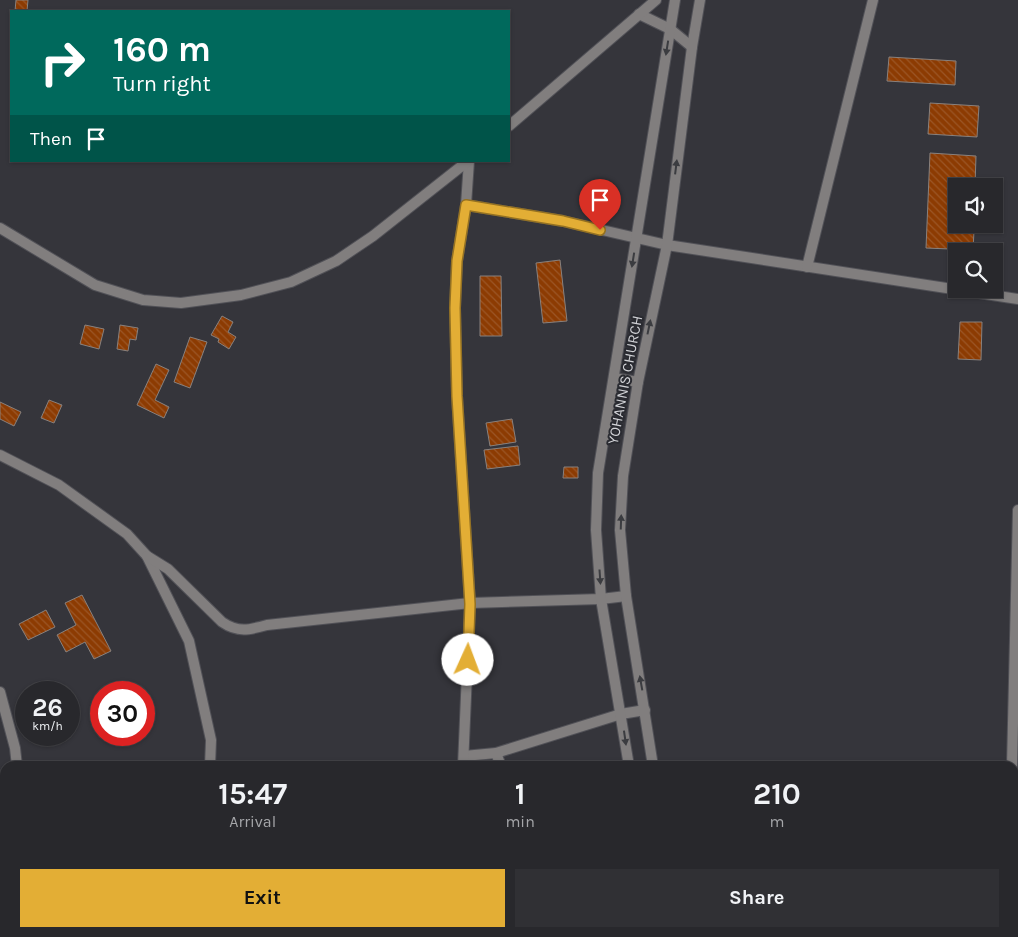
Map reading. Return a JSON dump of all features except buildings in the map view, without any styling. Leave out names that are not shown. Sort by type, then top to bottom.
[{"type":"street","points":[[510,125],[656,0]]},
{"type":"street","points":[[628,761],[601,599],[596,530],[598,473],[675,0]]},
{"type":"street","name":"YOHANNIS CHURCH","points":[[653,761],[626,596],[620,530],[622,476],[638,382],[667,245],[692,47],[700,0]]},
{"type":"street","points":[[807,266],[873,0]]},
{"type":"street","points":[[639,14],[670,29],[692,47]]},
{"type":"street","points":[[0,228],[95,285],[143,300],[181,303],[241,295],[290,282],[336,261],[373,236],[468,162]]},
{"type":"street","points":[[469,162],[466,205],[457,261],[455,308],[457,396],[470,604],[464,761],[496,753],[621,714],[645,710]]},
{"type":"street","points":[[466,205],[563,221],[667,245],[1018,299]]},
{"type":"street","points":[[614,378],[638,382]]},
{"type":"street","points":[[0,455],[59,486],[127,534],[147,556],[168,569],[222,622],[232,629],[254,629],[267,625],[470,604],[601,599],[626,596]]},
{"type":"street","points":[[1012,761],[1018,510]]},
{"type":"street","points":[[147,556],[189,641],[211,740],[210,761]]},
{"type":"street","points":[[0,692],[15,748],[16,761]]},
{"type":"street","points":[[496,753],[499,761]]},
{"type":"route","points":[[468,660],[470,604],[457,396],[455,308],[457,261],[466,205],[563,221],[600,230]]}]
